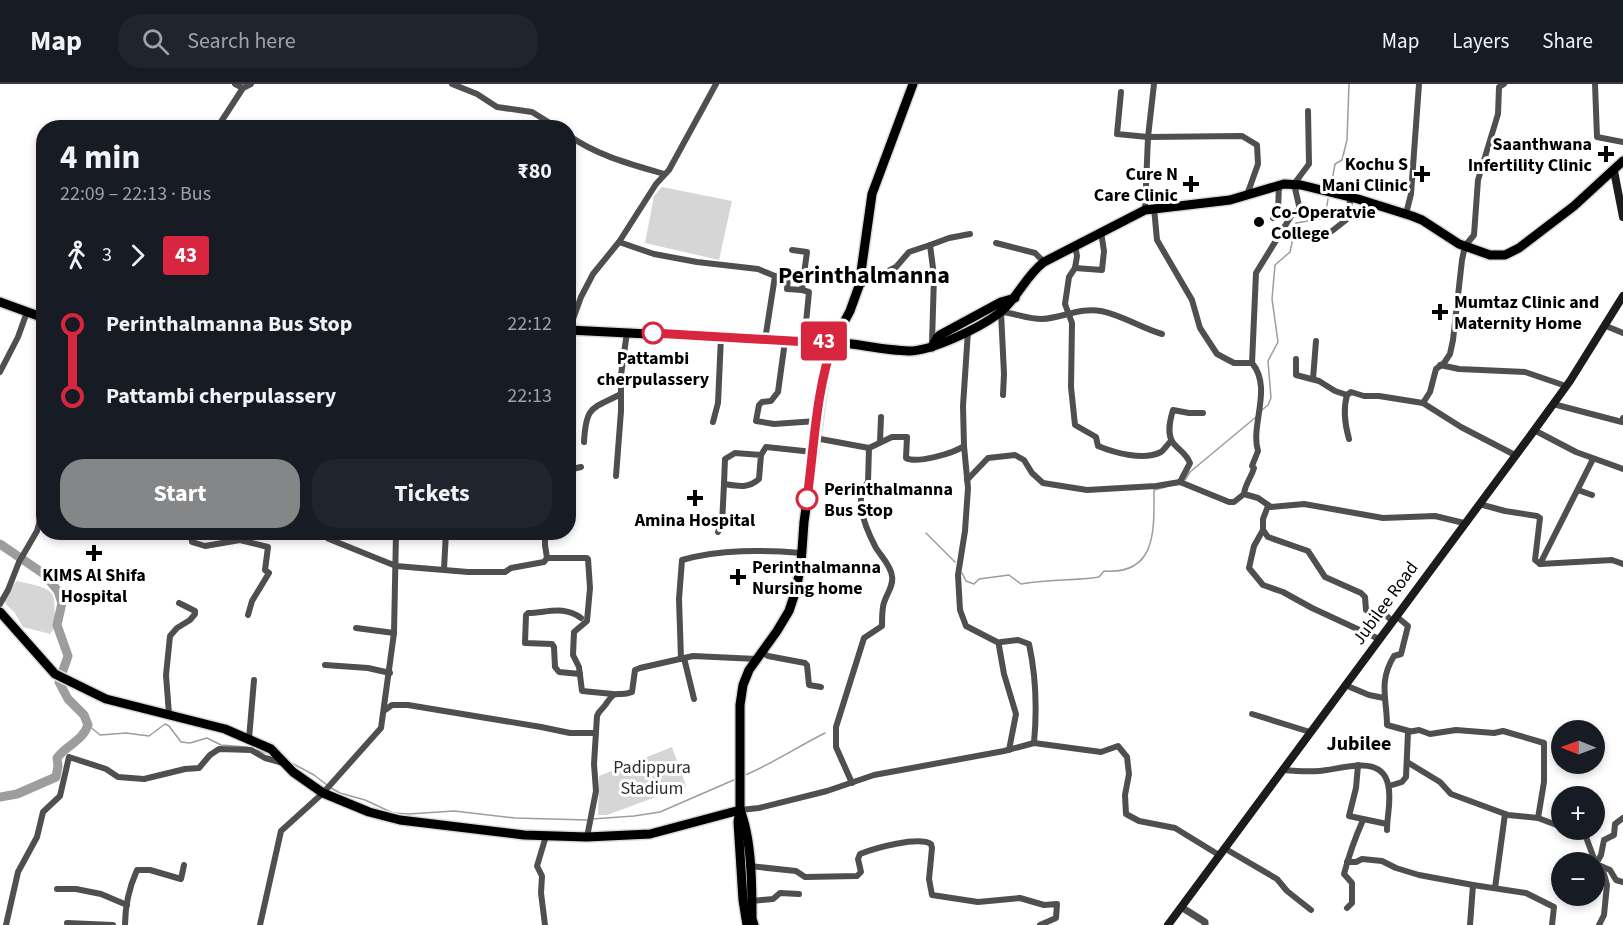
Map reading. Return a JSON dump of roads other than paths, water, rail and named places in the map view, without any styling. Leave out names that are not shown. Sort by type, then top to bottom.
[{"type":"main road","points":[[750,922],[742,900],[738,822],[741,777],[740,705],[743,685],[759,655],[777,632],[789,611],[796,591],[826,365],[860,282],[872,194],[913,84]]},
{"type":"main road","points":[[576,330],[808,342],[834,341],[909,351],[932,347],[968,331],[1001,312],[1044,262],[1101,231],[1150,209],[1221,202],[1279,184],[1294,184],[1351,197],[1406,214],[1422,220],[1449,239],[1498,256],[1512,253],[1574,206],[1623,161]]},
{"type":"main road","points":[[1614,171],[1623,218]]},
{"type":"main road","name":"Jubilee Road","points":[[1168,925],[1553,404],[1606,326],[1623,296]]},
{"type":"main road","points":[[932,347],[940,335],[1001,302],[1015,298]]},
{"type":"main road","points":[[0,302],[36,315]]},
{"type":"main road","points":[[0,612],[55,674],[111,701],[225,729],[271,748],[293,772],[369,812],[400,820],[524,835],[587,837],[650,834],[740,810]]},
{"type":"main road","points":[[740,810],[745,821],[750,866],[752,901],[750,922]]},
{"type":"street","points":[[235,84],[243,88]]},
{"type":"street","points":[[222,120],[243,88],[251,84]]},
{"type":"street","points":[[452,84],[477,94],[497,107],[532,112],[545,120]]},
{"type":"street","points":[[576,309],[593,274],[619,242],[650,192],[676,159],[716,84]]},
{"type":"street","points":[[1154,84],[1148,137],[1150,209],[1157,240],[1192,300],[1200,328],[1217,354],[1234,363],[1252,363]]},
{"type":"street","points":[[1406,214],[1411,194],[1419,84]]},
{"type":"street","points":[[1423,404],[1430,392],[1436,369],[1450,354],[1465,246],[1474,235],[1478,180],[1498,114],[1499,87],[1504,84]]},
{"type":"street","points":[[1595,84],[1597,137],[1623,142]]},
{"type":"street","points":[[1121,92],[1117,134],[1148,137],[1242,136],[1257,145],[1258,164],[1247,195]]},
{"type":"street","points":[[967,480],[988,458],[1014,455],[1024,460],[1032,473],[1043,483],[1087,490],[1156,486],[1180,482],[1229,502],[1234,502],[1244,494],[1245,485],[1251,476],[1258,451],[1255,441],[1259,422],[1260,386],[1257,370],[1252,363],[1256,273],[1293,213],[1300,210],[1294,184],[1309,164],[1308,111]]},
{"type":"street","points":[[576,140],[614,160],[664,174]]},
{"type":"street","points":[[1273,218],[1278,212],[1279,184]]},
{"type":"street","points":[[1332,231],[1346,220],[1351,197]]},
{"type":"street","points":[[1075,268],[1102,270],[1104,251],[1101,231]]},
{"type":"street","points":[[804,274],[860,282],[896,267],[909,252],[949,238],[970,234]]},
{"type":"street","points":[[619,242],[654,254],[758,269],[775,276],[788,278],[787,289],[809,292],[806,323],[808,342]]},
{"type":"street","points":[[996,243],[1035,253],[1044,262]]},
{"type":"street","points":[[930,245],[934,276],[932,347]]},
{"type":"street","points":[[1074,245],[1077,256],[1065,303],[1072,322],[1071,387],[1075,425],[1096,437],[1098,446],[1125,453],[1143,456],[1161,452],[1171,441]]},
{"type":"street","points":[[792,250],[807,252],[802,290]]},
{"type":"street","points":[[765,340],[775,276]]},
{"type":"street","points":[[1003,395],[1005,374],[1001,312],[1033,318],[1055,318],[1082,310],[1101,311],[1162,334]]},
{"type":"street","points":[[0,372],[18,337],[27,312]]},
{"type":"street","points":[[1606,326],[1623,333]]},
{"type":"street","points":[[968,331],[963,406],[967,480],[965,531],[958,574],[960,610],[966,626],[999,643],[1018,640],[1029,644],[1034,664],[1036,721],[1034,744]]},
{"type":"street","points":[[616,476],[621,375],[627,332]]},
{"type":"street","points":[[713,422],[718,403],[721,337]]},
{"type":"street","points":[[785,341],[778,392],[771,401],[762,402],[759,405],[756,421],[774,424],[817,421]]},
{"type":"street","points":[[1312,379],[1316,341]]},
{"type":"street","points":[[1296,359],[1296,375],[1312,379],[1347,395]]},
{"type":"street","points":[[1440,365],[1459,369],[1525,372],[1566,386]]},
{"type":"street","points":[[1349,439],[1345,405],[1347,395],[1352,392],[1364,396],[1379,396],[1423,404],[1515,455]]},
{"type":"street","points":[[584,442],[589,411],[621,394]]},
{"type":"street","points":[[1553,404],[1622,423],[1623,418]]},
{"type":"street","points":[[1180,482],[1190,463],[1187,455],[1171,441],[1168,428],[1173,410],[1203,413]]},
{"type":"street","points":[[880,442],[881,417]]},
{"type":"street","points":[[1534,430],[1593,459],[1623,469]]},
{"type":"street","points":[[815,438],[869,447],[892,437],[907,437],[906,458],[912,461],[930,459],[964,446]]},
{"type":"street","points":[[724,484],[747,487],[754,484],[759,479],[761,455],[766,447],[813,452]]},
{"type":"street","points":[[852,783],[836,747],[836,727],[864,638],[882,626],[883,606],[892,582],[892,574],[875,547],[865,524],[860,499],[862,488],[868,482],[869,447]]},
{"type":"street","points":[[718,532],[722,524],[725,459],[735,453],[761,455]]},
{"type":"street","points":[[1540,564],[1593,459]]},
{"type":"street","points":[[576,468],[581,467]]},
{"type":"street","points":[[1578,490],[1592,495]]},
{"type":"street","points":[[1244,494],[1258,498],[1271,507],[1304,504],[1383,518],[1435,516],[1464,523]]},
{"type":"street","points":[[1479,504],[1540,518],[1535,560],[1540,564],[1612,560],[1623,564]]},
{"type":"street","points":[[1268,506],[1263,519],[1263,530],[1254,546],[1249,568],[1263,585],[1283,592],[1379,639]]},
{"type":"street","points":[[1263,530],[1268,537],[1308,551],[1325,578],[1361,593],[1365,597],[1366,610],[1394,618],[1408,626],[1401,654],[1394,656],[1384,682],[1388,725],[1430,734],[1456,730],[1494,733],[1503,731],[1544,743],[1544,782],[1538,818]]},
{"type":"street","points":[[0,604],[19,562],[36,533]]},
{"type":"street","points":[[192,540],[199,545],[240,540],[268,547],[265,570],[269,573],[252,602],[248,615]]},
{"type":"street","points":[[331,540],[396,566],[505,573],[510,568],[544,562],[547,558],[586,558],[590,588],[587,621],[574,632],[573,647],[582,691],[627,694],[632,692],[635,670],[683,659],[759,655],[805,663],[809,685],[821,687]]},
{"type":"street","points":[[260,925],[282,831],[327,788],[381,728],[394,633],[396,540]]},
{"type":"street","points":[[444,569],[446,540]]},
{"type":"street","points":[[544,540],[547,558]]},
{"type":"street","points":[[694,699],[683,659],[679,599],[682,560],[699,555],[758,550],[802,553]]},
{"type":"street","points":[[169,714],[166,675],[170,636],[195,614],[191,608],[179,603]]},
{"type":"street","points":[[580,674],[559,672],[555,667],[552,644],[525,643],[524,629],[528,613],[558,609],[581,618]]},
{"type":"street","points":[[356,628],[394,633]]},
{"type":"street","points":[[999,643],[1004,674],[1016,714],[1009,750]]},
{"type":"street","points":[[325,665],[390,673]]},
{"type":"street","points":[[249,739],[254,680]]},
{"type":"street","points":[[1345,685],[1369,695],[1384,698]]},
{"type":"street","points":[[587,837],[596,790],[594,764],[598,712],[606,706],[613,694]]},
{"type":"street","points":[[384,710],[392,705],[408,705],[559,732],[595,733]]},
{"type":"street","points":[[1252,714],[1310,732]]},
{"type":"street","points":[[1389,786],[1402,782],[1406,777],[1407,734],[1409,731]]},
{"type":"street","points":[[740,810],[782,802],[874,775],[1034,744],[1101,752],[1118,746],[1127,757],[1129,774],[1125,795],[1126,814],[1139,821],[1175,828],[1277,879],[1287,891],[1311,910]]},
{"type":"street","points":[[6,925],[18,872],[36,837],[43,812],[60,796],[69,758],[106,770],[118,777],[144,779],[199,768],[210,755],[219,749],[251,750],[265,758],[283,760]]},
{"type":"street","points":[[1407,762],[1440,782],[1451,794],[1515,817],[1538,818],[1551,823]]},
{"type":"street","points":[[1282,770],[1321,771],[1358,765],[1377,769],[1385,775],[1389,786],[1387,827],[1351,817],[1348,812],[1356,788],[1358,765]]},
{"type":"street","points":[[1495,888],[1506,814]]},
{"type":"street","points":[[1602,852],[1604,840],[1614,835],[1615,824],[1623,818]]},
{"type":"street","points":[[1347,908],[1352,903],[1352,883],[1344,874],[1355,837],[1363,820]]},
{"type":"street","points":[[545,925],[541,893],[542,876],[537,866],[546,836]]},
{"type":"street","points":[[750,866],[796,871],[805,877],[857,876],[861,872],[858,859],[860,854],[885,847],[923,841],[931,844],[932,848],[929,879],[932,895],[978,903],[1020,898],[1044,905],[1057,904],[1056,918],[1040,925]]},
{"type":"street","points":[[1347,862],[1362,859],[1382,861],[1419,875],[1526,893],[1554,907],[1552,925]]},
{"type":"street","points":[[125,925],[131,885],[137,870],[150,870],[182,879],[184,865]]},
{"type":"street","points":[[1605,868],[1610,870],[1616,880],[1623,882]]},
{"type":"street","points":[[1605,878],[1607,885],[1605,905]]},
{"type":"street","points":[[1470,925],[1473,885]]},
{"type":"street","points":[[57,889],[76,889],[101,894],[127,904]]},
{"type":"street","points":[[752,901],[773,900],[780,893],[798,894]]},
{"type":"street","points":[[1599,925],[1604,915],[1605,906]]},
{"type":"street","points":[[1181,907],[1205,922],[1205,925]]},
{"type":"street","points":[[67,923],[113,925]]},
{"type":"waterway","points":[[1331,186],[1335,164],[1342,160],[1347,140],[1349,84]]},
{"type":"waterway","points":[[1262,410],[1271,398],[1268,361],[1278,342],[1272,299],[1275,265],[1290,252],[1296,223],[1325,218],[1328,199]]},
{"type":"waterway","points":[[1185,480],[1190,472],[1256,417]]},
{"type":"waterway","points":[[962,573],[966,581],[974,584],[979,579],[1009,575],[1021,584],[1099,577],[1104,571],[1121,570],[1134,566],[1143,558],[1149,547],[1154,520],[1154,490],[1166,487]]},
{"type":"waterway","points":[[926,533],[955,562]]},
{"type":"waterway","points":[[0,544],[44,574],[58,591],[62,603],[57,625],[68,656],[59,682],[68,699],[84,715],[88,725],[82,736],[57,758],[56,777],[17,794],[0,797]]},
{"type":"waterway","points":[[88,725],[100,735],[126,733],[149,736],[165,724],[181,742],[190,743],[207,738],[221,745],[247,747]]},
{"type":"waterway","points":[[743,776],[825,733]]},
{"type":"waterway","points":[[257,750],[269,754]]},
{"type":"waterway","points":[[288,761],[327,785]]},
{"type":"waterway","points":[[592,819],[660,812],[736,779]]},
{"type":"waterway","points":[[331,788],[393,813],[454,811],[515,818],[587,820]]},
{"type":"place","name":"Saanthwana Infertility Clinic","points":[[1606,154]]},
{"type":"place","name":"Kochu S Mani Clinic","points":[[1422,174]]},
{"type":"place","name":"Cure N Care Clinic","points":[[1191,184]]},
{"type":"place","name":"Co-Operatvie College","points":[[1259,222]]},
{"type":"place","name":"Mumtaz Clinic and Maternity Home","points":[[1440,312]]},
{"type":"place","name":"Pattambi cherpulassery","points":[[653,333]]},
{"type":"place","name":"Amina Hospital","points":[[695,498]]},
{"type":"place","name":"Perinthalmanna Bus Stop","points":[[807,499]]},
{"type":"place","name":"KIMS Al Shifa Hospital","points":[[94,553]]},
{"type":"place","name":"Perinthalmanna Nursing home","points":[[738,577]]},
{"type":"district","name":"Perinthalmanna","points":[[864,275]]},
{"type":"district","name":"Jubilee","points":[[1359,743]]},
{"type":"park label","name":"Padippura Stadium","points":[[652,777]]}]
